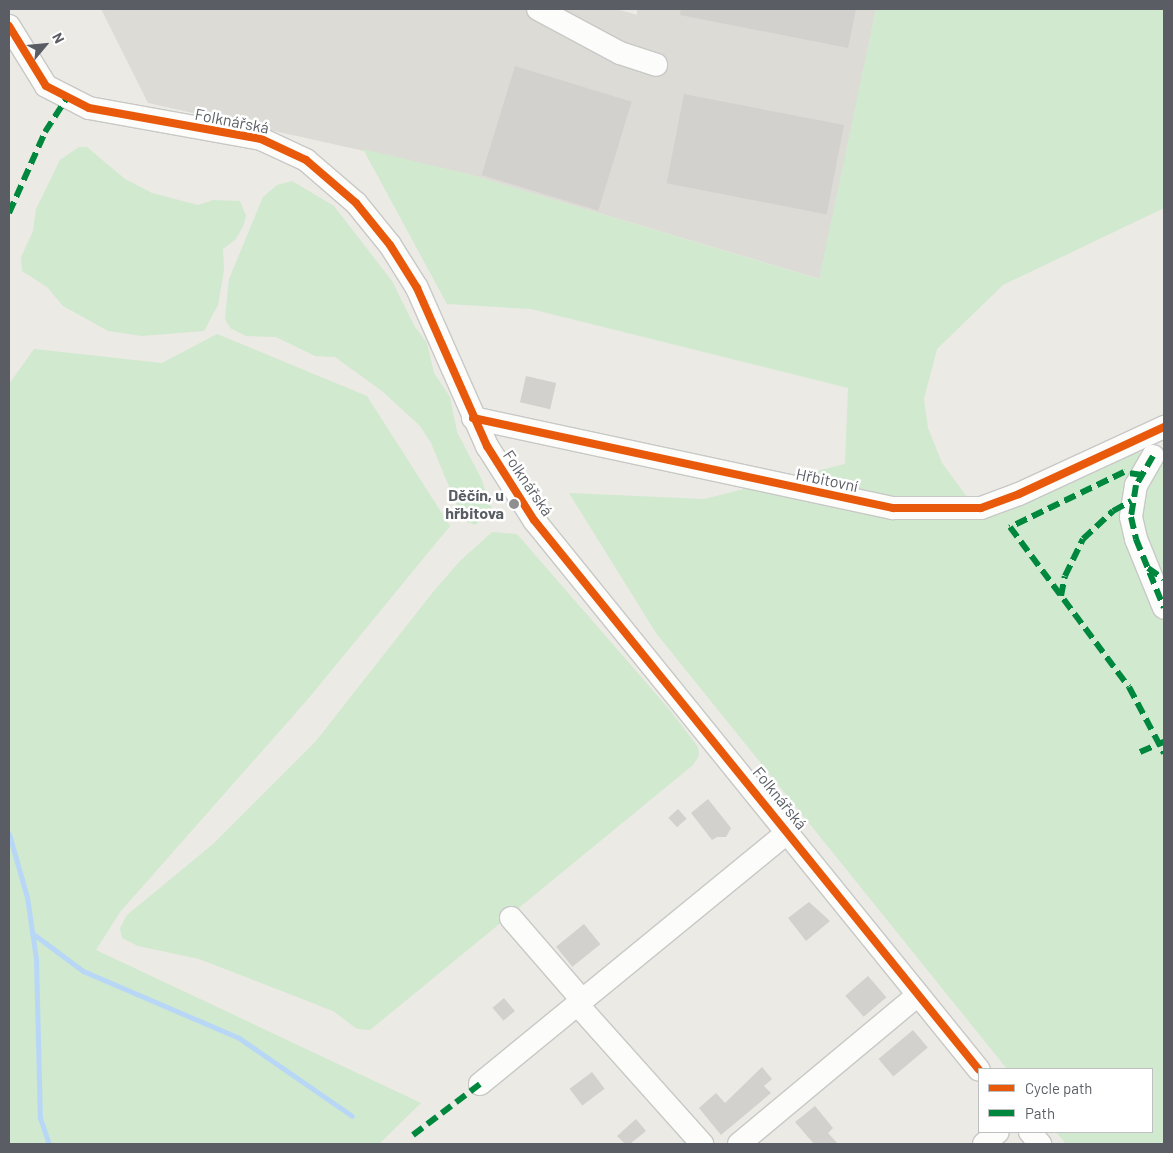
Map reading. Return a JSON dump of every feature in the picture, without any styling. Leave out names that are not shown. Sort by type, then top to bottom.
[{"type":"street","points":[[538,9],[620,53],[656,65]]},
{"type":"street","name":"Folknářská","points":[[9,26],[46,86],[89,108],[261,139],[290,150],[322,171],[368,216],[404,266],[429,311],[473,418],[503,474],[534,520],[789,831],[978,1069]]},
{"type":"street","name":"Hřbitovní","points":[[473,418],[893,508],[981,508],[1019,494],[1164,427]]},
{"type":"street","points":[[1153,456],[1136,485],[1130,517],[1156,573],[1164,608]]},
{"type":"street","points":[[480,1084],[789,831]]},
{"type":"street","points":[[511,918],[579,1002],[702,1144]]},
{"type":"street","points":[[739,1144],[918,995]]},
{"type":"street","points":[[984,1144],[997,1133]]},
{"type":"street","points":[[1031,1133],[1040,1144]]},
{"type":"shaded area","points":[[101,9],[617,9],[637,15],[637,9],[876,9],[820,279],[468,174],[148,103]]},
{"type":"green space","points":[[876,9],[1164,9],[1164,208],[1003,285],[937,349],[924,399],[928,428],[942,463],[982,517],[1137,450],[1153,465],[1164,465],[1164,1144],[1066,1144],[1057,1133],[1153,1133],[1153,1068],[1006,1068],[656,633],[569,493],[704,499],[845,464],[848,388],[531,309],[447,304],[363,149],[468,174],[819,279]]},
{"type":"green space","points":[[79,147],[87,147],[125,179],[152,193],[198,205],[213,200],[240,201],[246,216],[244,224],[236,239],[223,249],[224,270],[218,305],[204,331],[142,336],[108,331],[63,306],[47,287],[22,271],[21,257],[33,231],[36,209],[60,160]]},
{"type":"green space","points":[[292,181],[334,206],[392,281],[415,327],[427,343],[434,373],[450,397],[457,432],[481,478],[492,510],[475,525],[466,521],[457,506],[431,443],[420,426],[382,391],[335,357],[315,356],[276,337],[246,336],[230,328],[225,319],[229,279],[263,197],[277,185]]},
{"type":"green space","points":[[217,334],[367,396],[450,526],[308,699],[120,912],[96,950],[421,1103],[379,1144],[9,1144],[9,384],[34,349],[162,363]]},
{"type":"green space","points":[[492,532],[517,534],[669,709],[698,747],[699,756],[693,765],[370,1030],[357,1029],[333,1011],[199,959],[138,946],[122,938],[120,928],[127,915],[213,844],[316,741],[433,592],[460,561]]},
{"type":"building","points":[[681,9],[856,9],[848,48],[680,15]]},
{"type":"building","points":[[515,66],[632,102],[598,211],[482,175]]},
{"type":"building","points":[[684,94],[844,125],[827,214],[667,183]]},
{"type":"building","points":[[526,376],[556,383],[550,409],[520,402]]},
{"type":"building","points":[[708,799],[731,828],[726,837],[717,837],[712,840],[691,813]]},
{"type":"building","points":[[678,809],[687,819],[677,827],[668,818]]},
{"type":"building","points":[[809,902],[830,921],[806,941],[788,918]]},
{"type":"building","points":[[584,924],[600,944],[572,967],[556,947]]},
{"type":"building","points":[[868,976],[886,997],[864,1017],[845,996]]},
{"type":"building","points":[[504,998],[515,1011],[503,1021],[493,1008]]},
{"type":"building","points":[[913,1030],[928,1048],[893,1077],[879,1059]]},
{"type":"building","points":[[762,1067],[772,1079],[764,1086],[771,1093],[721,1135],[699,1108],[716,1093],[725,1103]]},
{"type":"building","points":[[592,1072],[605,1089],[582,1106],[570,1089]]},
{"type":"building","points":[[815,1106],[833,1128],[828,1133],[838,1144],[814,1144],[795,1122]]},
{"type":"building","points":[[636,1119],[646,1131],[630,1144],[625,1144],[617,1136]]},
{"type":"waterway","points":[[9,834],[27,897],[36,959],[40,1118],[49,1144]]},
{"type":"waterway","points":[[32,933],[83,971],[239,1038],[352,1116]]},
{"type":"marked path","points":[[9,213],[45,132],[68,96]]},
{"type":"marked path","points":[[1153,456],[1136,485],[1131,517],[1136,539],[1164,608]]},
{"type":"marked path","points":[[1142,475],[1124,472],[1010,527],[1129,687],[1164,753]]},
{"type":"marked path","points":[[1061,596],[1065,576],[1083,539],[1113,511],[1131,501]]},
{"type":"marked path","points":[[1148,568],[1164,579]]},
{"type":"marked path","points":[[1140,752],[1164,742]]},
{"type":"marked path","points":[[413,1135],[480,1084]]},
{"type":"cycle path","points":[[9,26],[46,86],[89,108],[261,139],[306,160],[356,203],[390,245],[417,288],[487,446],[534,520],[978,1069]]},
{"type":"cycle path","points":[[473,418],[893,508],[981,508],[1019,494],[1164,427]]},
{"type":"place","name":"Děčín, u hřbitova","points":[[514,504]]}]
